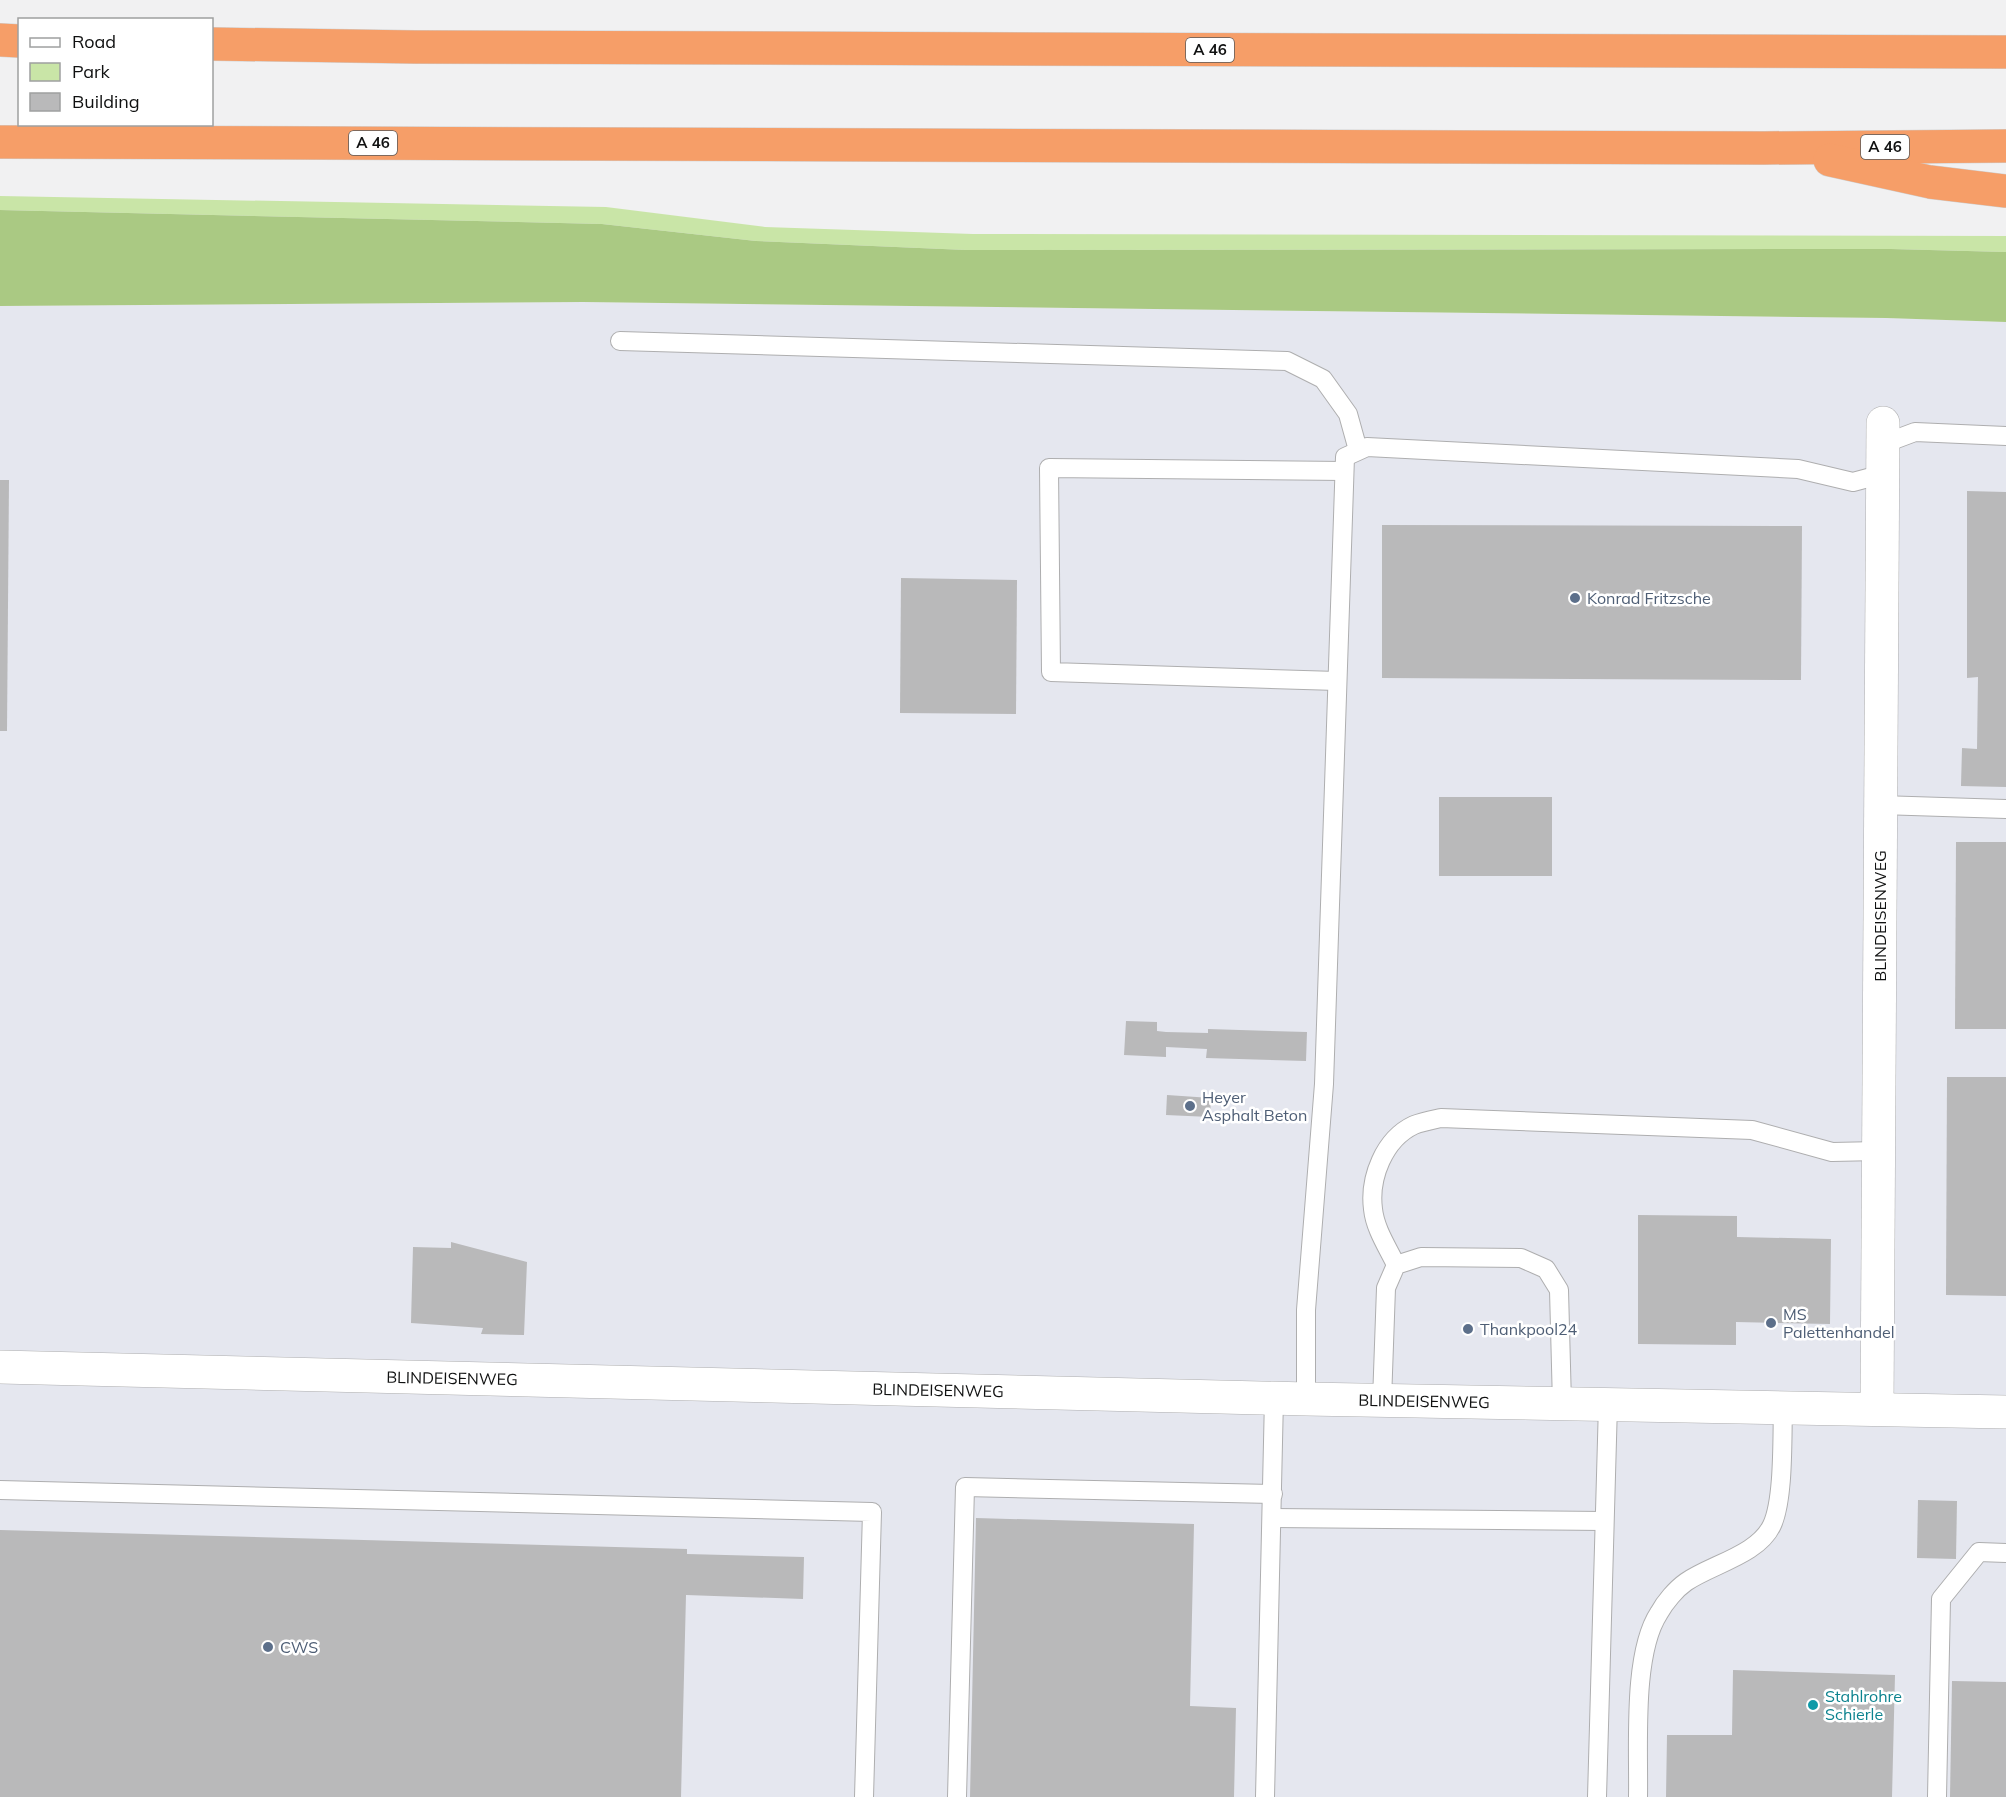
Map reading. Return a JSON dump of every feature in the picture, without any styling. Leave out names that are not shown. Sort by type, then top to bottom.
[{"type":"highway","points":[[0,40],[18,41]]},
{"type":"highway","name":"A 46","points":[[213,44],[415,47],[2006,52]]},
{"type":"highway","name":"A 46","points":[[0,142],[1764,148],[2006,146]]},
{"type":"highway","points":[[1764,148],[1800,153],[1930,182],[2006,191]]},
{"type":"street","name":"BLINDEISENWEG","points":[[1877,1409],[1883,447]]},
{"type":"street","name":"BLINDEISENWEG","points":[[0,1367],[1382,1401],[2006,1412]]},
{"type":"lane","points":[[620,341],[1287,361],[1323,379],[1348,414],[1358,450]]},
{"type":"lane","points":[[1306,1399],[1306,1310],[1324,1084],[1345,457],[1366,447],[1798,469],[1853,482],[1883,447],[1915,432],[2006,436]]},
{"type":"lane","points":[[1337,681],[1052,672],[1049,468],[1344,471]]},
{"type":"lane","points":[[1880,805],[2006,809]]},
{"type":"lane","points":[[1396,1265],[1381,1234],[1373,1209],[1376,1172],[1389,1145],[1413,1126],[1441,1118],[1752,1130],[1832,1152],[1878,1151]]},
{"type":"lane","points":[[1382,1401],[1386,1288],[1396,1265],[1421,1257],[1521,1258],[1546,1269],[1559,1290],[1562,1404]]},
{"type":"lane","points":[[1265,1797],[1274,1398]]},
{"type":"lane","points":[[1597,1797],[1608,1404]]},
{"type":"lane","points":[[1638,1797],[1641,1683],[1650,1630],[1659,1613],[1684,1583],[1755,1545],[1769,1530],[1778,1503],[1784,1407]]},
{"type":"lane","points":[[957,1797],[965,1486],[1273,1494]]},
{"type":"lane","points":[[0,1490],[872,1512],[864,1797]]},
{"type":"lane","points":[[1272,1518],[1604,1521]]},
{"type":"lane","points":[[1937,1797],[1941,1599],[1979,1552],[2006,1553]]},
{"type":"shaded area","points":[[583,302],[1886,318],[2006,322],[2006,1797],[0,1797],[0,306]]},
{"type":"green space","points":[[0,196],[606,207],[765,227],[973,234],[2006,236],[2006,252],[1891,249],[966,250],[756,241],[602,224],[0,210]]},
{"type":"green space","points":[[0,210],[602,224],[756,241],[966,250],[1891,249],[2006,252],[2006,322],[1886,318],[583,302],[0,306]]},
{"type":"building","points":[[0,480],[9,480],[7,731],[0,731]]},
{"type":"building","points":[[1967,491],[2006,492],[2006,787],[1961,786],[1962,748],[1977,749],[1978,677],[1967,678]]},
{"type":"building","points":[[1382,525],[1802,526],[1801,680],[1382,678]]},
{"type":"building","points":[[901,578],[1017,580],[1016,714],[900,713]]},
{"type":"building","points":[[1439,797],[1552,797],[1552,876],[1439,876]]},
{"type":"building","points":[[1956,842],[2006,842],[2006,1029],[1955,1029]]},
{"type":"building","points":[[1126,1021],[1157,1022],[1157,1031],[1166,1032],[1208,1033],[1208,1029],[1307,1032],[1306,1061],[1206,1058],[1207,1049],[1166,1047],[1166,1057],[1124,1055]]},
{"type":"building","points":[[1947,1077],[2006,1077],[2006,1296],[1946,1295]]},
{"type":"building","points":[[1167,1095],[1211,1098],[1210,1117],[1166,1115]]},
{"type":"building","points":[[1638,1215],[1737,1216],[1737,1237],[1831,1239],[1830,1324],[1736,1322],[1736,1345],[1638,1344]]},
{"type":"building","points":[[451,1242],[527,1262],[524,1335],[481,1334],[483,1328],[411,1323],[413,1247],[451,1248]]},
{"type":"building","points":[[1918,1500],[1957,1501],[1956,1559],[1917,1558]]},
{"type":"building","points":[[976,1518],[1194,1524],[1190,1706],[1236,1708],[1234,1797],[970,1797]]},
{"type":"building","points":[[0,1530],[687,1549],[687,1554],[804,1557],[803,1599],[686,1595],[681,1797],[0,1797]]},
{"type":"building","name":"Stahlrohre Schierle","points":[[1733,1670],[1895,1675],[1892,1797],[1666,1797],[1667,1735],[1732,1735]]},
{"type":"building","points":[[1952,1681],[2006,1682],[2006,1797],[1950,1797]]},
{"type":"place","name":"Konrad Fritzsche","points":[[1575,598]]},
{"type":"place","name":"Heyer Asphalt Beton","points":[[1190,1106]]},
{"type":"place","name":"MS Palettenhandel","points":[[1771,1323]]},
{"type":"place","name":"Thankpool24","points":[[1468,1329]]},
{"type":"place","name":"CWS","points":[[268,1647]]},
{"type":"place","name":"Stahlrohre Schierle","points":[[1813,1705]]}]
